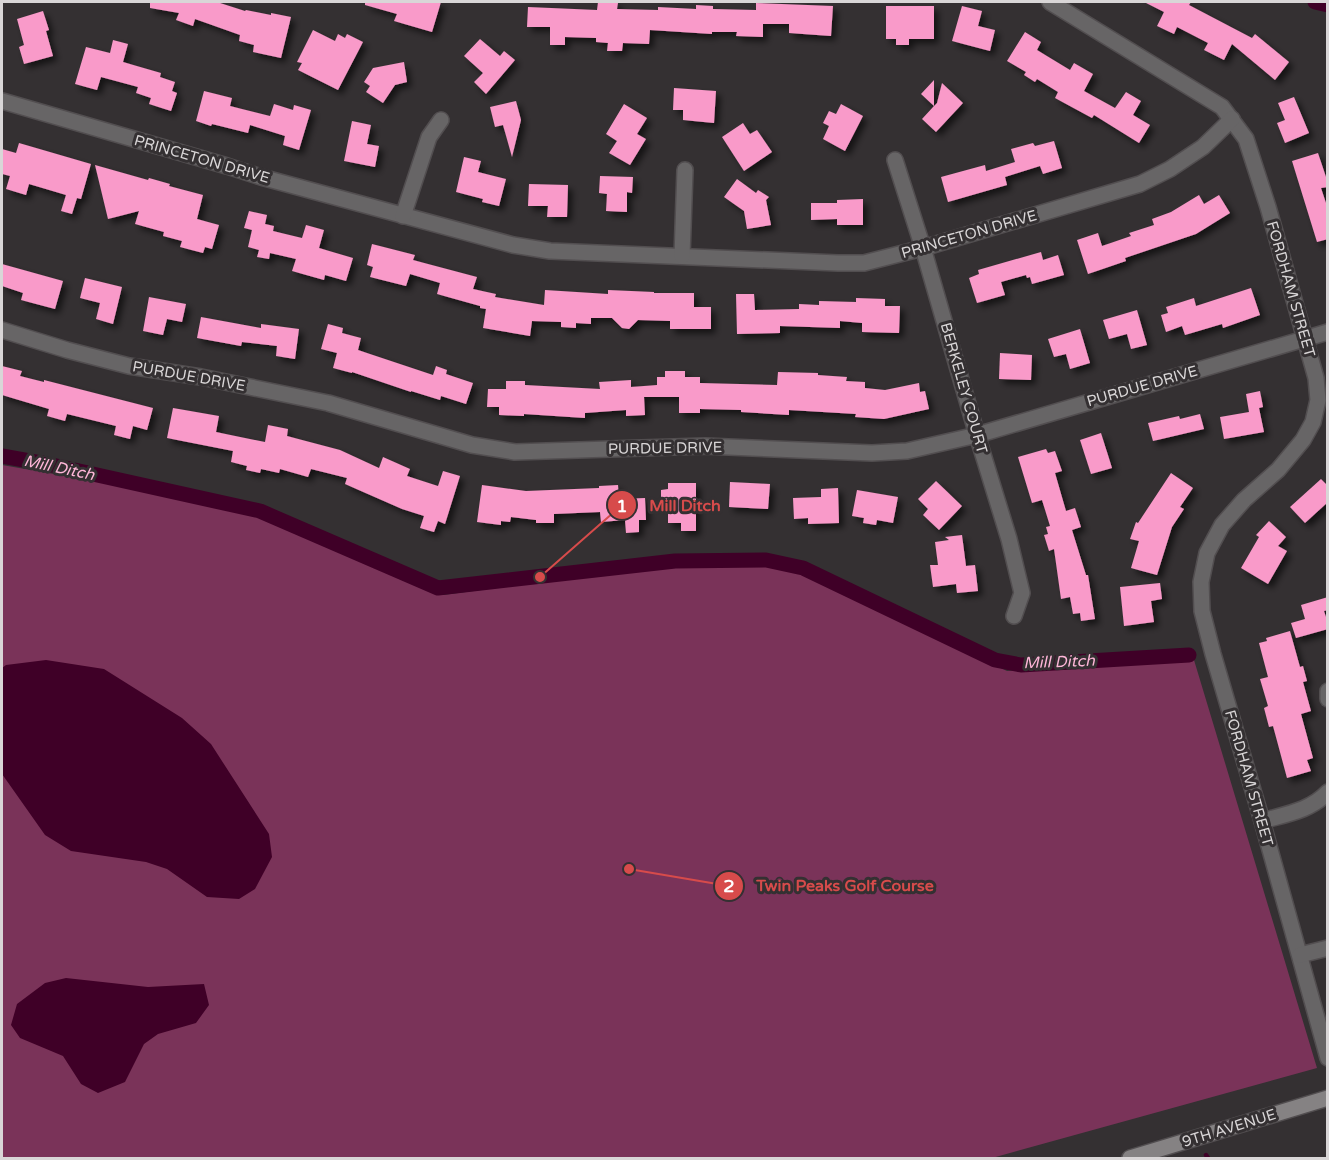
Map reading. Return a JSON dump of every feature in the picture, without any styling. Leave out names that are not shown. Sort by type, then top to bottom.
[{"type":"main road","name":"9TH AVENUE","points":[[1135,1158],[1328,1098]]},
{"type":"street","name":"FORDHAM STREET","points":[[1050,2],[1222,107],[1232,119],[1246,139],[1268,207],[1316,378],[1318,400],[1313,422],[1303,440],[1278,470],[1244,500],[1222,525],[1207,553],[1201,582],[1202,611],[1213,654],[1328,1058]]},
{"type":"street","name":"PRINCETON DRIVE","points":[[2,101],[261,177],[513,245],[550,251],[838,263],[864,263],[923,248],[1140,184],[1170,169],[1203,147],[1232,119]]},
{"type":"street","points":[[403,216],[429,137],[441,120]]},
{"type":"street","name":"BERKELEY COURT","points":[[895,160],[1009,539],[1022,593],[1014,616]]},
{"type":"street","points":[[682,256],[685,171]]},
{"type":"street","name":"PURDUE DRIVE","points":[[2,330],[129,366],[201,377],[328,403],[472,445],[515,452],[705,446],[872,453],[907,451],[976,435],[1328,332]]},
{"type":"street","points":[[1328,691],[1328,699]]},
{"type":"street","points":[[1262,821],[1301,810],[1319,801],[1328,792]]},
{"type":"street","points":[[1300,955],[1328,948]]},
{"type":"shaded area","points":[[2,465],[164,493],[274,521],[443,595],[679,564],[765,565],[796,571],[1007,671],[1194,660],[1317,1068],[992,1158],[2,1158]]},
{"type":"shaded area","points":[[46,660],[104,669],[182,718],[211,744],[269,834],[272,857],[255,889],[239,899],[207,897],[167,869],[146,862],[71,851],[45,835],[2,774],[2,668],[6,665]]},
{"type":"shaded area","points":[[66,978],[148,987],[204,984],[209,1005],[196,1023],[158,1034],[144,1044],[125,1082],[98,1093],[81,1084],[63,1056],[20,1038],[11,1025],[17,1004],[45,983]]},
{"type":"building","points":[[150,2],[217,2],[245,11],[291,17],[281,58],[253,52],[254,45],[239,41],[240,35],[195,19],[193,26],[176,20],[179,13],[150,8]]},
{"type":"building","points":[[365,2],[441,2],[432,32],[394,21],[397,14],[365,5]]},
{"type":"building","points":[[598,2],[618,3],[617,9],[658,10],[658,7],[696,9],[696,5],[713,6],[713,9],[756,10],[756,3],[833,6],[831,36],[789,33],[789,24],[763,24],[763,37],[736,36],[737,32],[712,32],[712,34],[650,30],[649,44],[623,43],[622,51],[607,51],[608,43],[596,42],[596,38],[565,37],[565,45],[550,45],[550,27],[527,27],[528,7],[597,10]]},
{"type":"building","points":[[1144,2],[1191,2],[1189,5],[1252,38],[1255,34],[1289,62],[1275,80],[1232,44],[1224,60],[1204,50],[1208,43],[1177,27],[1174,34],[1157,26],[1164,12]]},
{"type":"building","points":[[886,6],[934,6],[934,39],[909,39],[909,45],[896,45],[896,39],[886,39]]},
{"type":"building","points":[[962,6],[982,11],[978,26],[995,30],[990,51],[952,41]]},
{"type":"building","points":[[43,11],[53,56],[24,64],[19,47],[24,45],[17,19]]},
{"type":"building","points":[[313,30],[335,41],[338,34],[345,38],[347,34],[363,42],[338,90],[298,70],[302,63],[297,62]]},
{"type":"building","points":[[1025,32],[1041,42],[1037,50],[1070,70],[1074,63],[1093,74],[1084,91],[1115,108],[1126,92],[1141,101],[1133,115],[1150,125],[1139,143],[1094,115],[1092,118],[1055,98],[1058,92],[1037,79],[1035,82],[1024,75],[1026,72],[1007,61]]},
{"type":"building","points":[[480,39],[500,56],[504,51],[515,60],[486,94],[474,82],[483,73],[464,56]]},
{"type":"building","points":[[113,40],[128,44],[123,62],[161,73],[160,77],[175,82],[172,91],[177,93],[171,111],[149,104],[151,98],[136,93],[138,87],[101,77],[97,90],[75,84],[86,47],[110,53]]},
{"type":"building","points":[[404,62],[407,82],[395,85],[383,103],[366,92],[370,86],[364,82],[373,68]]},
{"type":"building","points":[[934,80],[934,106],[921,94]]},
{"type":"building","points":[[942,83],[963,103],[936,132],[922,119],[937,103]]},
{"type":"building","points":[[674,88],[716,91],[714,123],[683,120],[683,110],[673,110]]},
{"type":"building","points":[[204,91],[232,98],[230,106],[270,116],[274,104],[293,110],[294,105],[311,110],[299,150],[283,145],[285,136],[250,125],[248,133],[196,121]]},
{"type":"building","points":[[1294,97],[1309,133],[1285,143],[1277,123],[1285,120],[1278,103]]},
{"type":"building","points":[[516,101],[521,120],[512,157],[503,125],[495,127],[490,107]]},
{"type":"building","points":[[624,104],[647,118],[637,134],[646,139],[630,165],[609,153],[617,141],[606,134]]},
{"type":"building","points":[[841,104],[863,116],[845,151],[823,139],[829,126],[823,123],[829,111],[836,114]]},
{"type":"building","points":[[352,121],[371,125],[367,144],[379,146],[375,167],[344,161]]},
{"type":"building","points":[[743,123],[750,134],[757,130],[772,152],[744,171],[722,137]]},
{"type":"building","points":[[1054,141],[1062,168],[1043,174],[1040,166],[1005,177],[1007,185],[948,202],[941,177],[985,165],[986,171],[1015,162],[1011,149],[1033,143],[1035,146]]},
{"type":"building","points":[[19,143],[91,164],[81,199],[77,198],[72,214],[61,211],[66,195],[29,184],[26,195],[6,189],[10,176],[2,174],[2,149],[16,153]]},
{"type":"building","points":[[1318,153],[1328,183],[1328,187],[1321,188],[1328,209],[1328,239],[1317,242],[1292,161]]},
{"type":"building","points":[[464,157],[481,161],[478,172],[506,179],[499,206],[456,192]]},
{"type":"building","points":[[95,165],[148,180],[149,178],[203,195],[197,219],[219,225],[212,249],[205,247],[203,253],[180,247],[182,241],[163,236],[164,232],[135,224],[139,211],[108,219]]},
{"type":"building","points":[[600,176],[633,177],[632,193],[627,192],[627,212],[606,211],[607,194],[599,193]]},
{"type":"building","points":[[737,179],[756,193],[758,190],[769,197],[766,200],[771,225],[747,229],[744,211],[724,197]]},
{"type":"building","points":[[529,184],[568,185],[567,217],[547,217],[548,206],[528,206]]},
{"type":"building","points":[[1199,195],[1204,204],[1219,195],[1230,213],[1196,234],[1125,258],[1126,261],[1088,274],[1077,240],[1098,233],[1102,246],[1131,236],[1129,233],[1154,225],[1152,219],[1171,212]]},
{"type":"building","points":[[863,199],[863,225],[837,225],[837,219],[811,220],[811,203],[837,203],[837,200]]},
{"type":"building","points":[[249,211],[267,215],[265,224],[274,226],[273,231],[302,238],[306,225],[324,230],[319,248],[353,258],[346,281],[325,275],[324,280],[292,271],[296,259],[270,253],[269,259],[257,257],[259,250],[248,247],[252,230],[244,228]]},
{"type":"building","points":[[372,244],[415,255],[413,260],[477,277],[473,289],[496,294],[495,297],[544,305],[545,290],[608,294],[608,290],[694,293],[694,307],[711,307],[711,329],[670,329],[670,321],[638,320],[629,329],[622,328],[612,318],[591,318],[591,324],[576,323],[576,328],[561,327],[561,322],[532,321],[530,336],[483,328],[486,309],[437,294],[440,283],[410,274],[406,286],[370,277],[373,267],[367,265]]},
{"type":"building","points":[[1041,252],[1043,260],[1058,255],[1064,275],[1032,284],[1030,277],[1027,278],[1026,275],[1001,282],[1005,295],[977,303],[969,278],[979,274],[978,270]]},
{"type":"building","points":[[2,264],[63,281],[55,309],[21,300],[23,293],[2,286]]},
{"type":"building","points":[[85,278],[122,287],[113,324],[96,319],[100,303],[80,298]]},
{"type":"building","points":[[1251,288],[1260,315],[1223,328],[1222,324],[1185,335],[1182,326],[1166,332],[1161,315],[1168,313],[1166,307],[1194,298],[1196,306]]},
{"type":"building","points":[[736,294],[754,294],[755,310],[799,309],[799,304],[819,305],[819,301],[856,302],[856,298],[885,299],[885,306],[900,306],[899,333],[862,332],[862,323],[840,321],[840,328],[780,326],[780,333],[737,334]]},
{"type":"building","points":[[149,297],[186,304],[182,322],[167,319],[163,335],[143,331]]},
{"type":"building","points":[[1137,310],[1147,345],[1131,349],[1127,334],[1109,339],[1103,320]]},
{"type":"building","points":[[201,317],[261,328],[261,324],[299,329],[295,359],[276,356],[277,346],[242,342],[241,346],[197,338]]},
{"type":"building","points":[[328,324],[343,328],[342,333],[361,338],[358,350],[433,375],[436,366],[447,370],[446,374],[473,383],[466,404],[441,396],[440,400],[333,368],[337,353],[321,349]]},
{"type":"building","points":[[1080,329],[1090,363],[1070,369],[1066,354],[1054,357],[1048,339]]},
{"type":"building","points":[[1000,353],[1032,355],[1031,380],[999,379]]},
{"type":"building","points":[[2,366],[22,371],[20,376],[153,408],[147,430],[133,426],[130,439],[114,435],[116,426],[67,414],[65,421],[47,416],[49,409],[2,395]]},
{"type":"building","points":[[665,371],[685,371],[685,377],[700,377],[700,383],[777,385],[778,372],[818,373],[818,375],[847,377],[846,381],[865,382],[865,388],[885,390],[919,383],[920,392],[925,391],[929,409],[884,419],[855,417],[856,414],[789,410],[789,415],[700,409],[700,413],[679,413],[679,397],[644,397],[645,415],[626,416],[626,410],[585,413],[585,418],[524,414],[524,416],[499,415],[499,407],[487,407],[488,389],[506,389],[506,381],[525,381],[525,385],[600,389],[599,382],[631,380],[631,387],[657,385],[657,377],[665,377]]},
{"type":"building","points":[[1260,391],[1263,407],[1259,408],[1264,432],[1224,439],[1220,417],[1249,412],[1246,394]]},
{"type":"building","points":[[173,408],[219,416],[216,432],[265,442],[268,425],[288,429],[287,436],[340,450],[379,468],[383,457],[410,469],[407,476],[438,486],[443,471],[460,476],[445,524],[438,521],[434,532],[420,528],[424,516],[345,484],[347,478],[311,469],[308,477],[280,469],[279,473],[261,469],[260,473],[246,470],[247,466],[231,462],[233,451],[167,438]]},
{"type":"building","points":[[1200,414],[1204,429],[1153,441],[1148,423]]},
{"type":"building","points":[[1101,433],[1112,468],[1091,474],[1080,440]]},
{"type":"building","points":[[1046,449],[1048,453],[1055,451],[1062,471],[1055,473],[1066,511],[1075,508],[1081,527],[1072,530],[1086,575],[1088,575],[1095,619],[1081,621],[1080,613],[1073,614],[1070,597],[1061,599],[1054,549],[1049,551],[1044,535],[1048,534],[1046,527],[1050,526],[1042,500],[1032,503],[1018,457]]},
{"type":"building","points":[[1171,473],[1193,488],[1180,507],[1184,509],[1172,527],[1157,575],[1131,568],[1139,541],[1130,539],[1136,522],[1138,523]]},
{"type":"building","points":[[1321,479],[1328,486],[1328,502],[1305,523],[1290,507]]},
{"type":"building","points":[[936,481],[962,506],[939,530],[923,515],[928,509],[918,499]]},
{"type":"building","points":[[730,482],[770,484],[768,509],[729,507]]},
{"type":"building","points":[[668,483],[696,483],[696,531],[681,531],[681,523],[668,523],[668,502],[661,502],[661,490],[668,489]]},
{"type":"building","points":[[482,485],[526,491],[618,485],[619,499],[645,498],[646,520],[639,520],[639,532],[626,533],[625,520],[601,522],[600,512],[554,514],[554,523],[536,523],[536,520],[511,517],[510,522],[501,521],[501,525],[477,522]]},
{"type":"building","points":[[838,488],[839,523],[808,524],[808,518],[794,519],[793,498],[821,497],[821,489]]},
{"type":"building","points":[[857,490],[898,497],[893,523],[877,520],[876,525],[863,523],[864,518],[852,516]]},
{"type":"building","points":[[1269,521],[1286,537],[1278,546],[1287,551],[1268,584],[1241,568],[1259,537],[1256,535]]},
{"type":"building","points":[[962,535],[966,566],[975,565],[978,591],[957,593],[956,584],[933,587],[930,565],[938,565],[935,542],[949,540],[945,537]]},
{"type":"building","points":[[1160,583],[1162,599],[1151,601],[1154,622],[1124,626],[1120,587]]},
{"type":"building","points":[[1328,597],[1328,610],[1324,611],[1328,629],[1296,638],[1291,623],[1305,619],[1301,605]]},
{"type":"building","points":[[1290,631],[1300,667],[1303,666],[1307,681],[1303,682],[1311,711],[1301,714],[1313,758],[1307,760],[1311,771],[1287,778],[1273,726],[1269,727],[1264,708],[1268,706],[1260,679],[1268,677],[1259,643],[1267,641],[1266,638]]},
{"type":"waterway","points":[[1315,2],[1328,5]]},
{"type":"waterway","name":"Mill Ditch","points":[[2,456],[260,511],[438,588],[675,561],[766,560],[803,568],[995,660],[1021,665],[1189,655]]},
{"type":"place","name":"Mill Ditch","points":[[540,577]]},
{"type":"place","name":"Twin Peaks Golf Course","points":[[629,869]]}]
